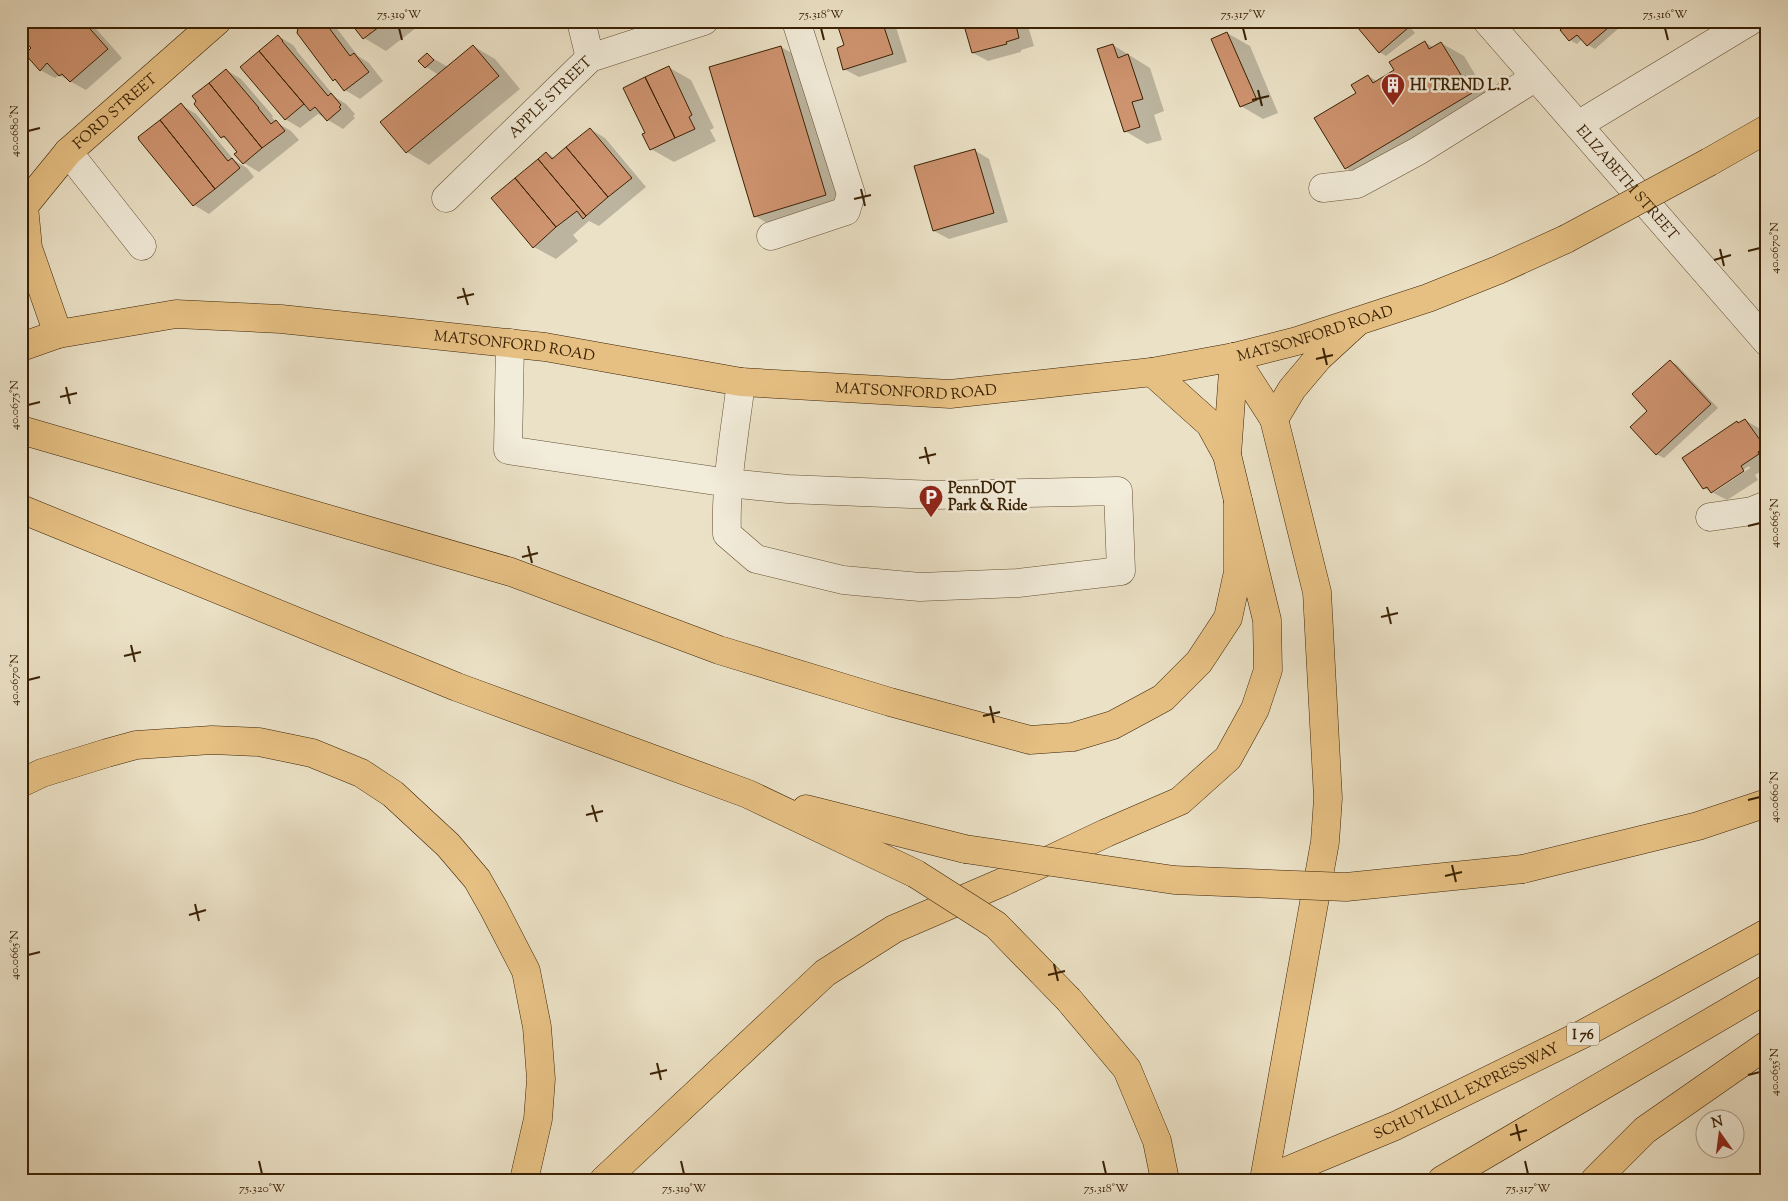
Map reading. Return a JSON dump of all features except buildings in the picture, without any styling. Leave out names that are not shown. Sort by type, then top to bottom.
[{"type":"main road","name":"FORD STREET","points":[[22,204],[68,152],[217,21]]},
{"type":"main road","name":"MATSONFORD ROAD","points":[[21,347],[58,334],[176,314],[281,319],[545,347],[742,382],[950,394],[1152,372],[1234,357],[1297,342],[1428,298],[1481,277],[1566,239],[1767,129]]},
{"type":"main road","points":[[22,204],[28,248],[58,334]]},
{"type":"main road","points":[[1274,419],[1292,389],[1314,363],[1356,323]]},
{"type":"main road","points":[[1234,357],[1274,419],[1317,592],[1328,798],[1325,842],[1264,1180]]},
{"type":"main road","points":[[1227,455],[1234,357]]},
{"type":"main road","points":[[604,1180],[825,973],[894,929],[1003,882],[1106,833],[1180,802],[1228,758],[1255,709],[1268,670],[1267,620],[1227,455],[1210,424],[1152,372]]},
{"type":"main road","points":[[27,432],[511,572],[719,650],[890,702],[1030,740],[1073,737],[1113,725],[1162,698],[1199,662],[1228,618],[1238,572],[1238,501]]},
{"type":"main road","points":[[21,509],[457,687],[748,794],[916,874],[996,925],[1069,1000],[1127,1070],[1156,1141],[1165,1180]]},
{"type":"main road","points":[[21,784],[42,773],[136,745],[222,740],[259,742],[312,753],[361,773],[392,794],[448,846],[477,879],[526,971],[537,1026],[541,1079],[538,1119],[524,1180]]},
{"type":"main road","points":[[748,794],[965,849],[1174,880],[1346,887],[1523,869],[1698,826],[1767,803]]},
{"type":"main road","name":"SCHUYLKILL EXPRESSWAY","points":[[1264,1180],[1395,1126],[1585,1033],[1767,932]]},
{"type":"main road","points":[[1442,1180],[1767,989]]},
{"type":"main road","points":[[1595,1180],[1645,1130],[1767,1045]]},
{"type":"street","points":[[581,21],[590,58]]},
{"type":"street","name":"APPLE STREET","points":[[446,198],[590,58],[704,21]]},
{"type":"street","points":[[771,236],[846,211],[851,194],[796,21]]},
{"type":"street","name":"ELIZABETH STREET","points":[[1487,21],[1767,342]]},
{"type":"street","points":[[1578,125],[1750,21]]},
{"type":"street","points":[[1323,188],[1357,184],[1418,151],[1536,77]]},
{"type":"street","points":[[68,152],[142,246]]},
{"type":"street","points":[[510,343],[508,450],[729,483],[788,489],[934,494],[1118,491],[1121,570],[1018,583],[920,587],[833,577],[756,559],[727,534],[726,511],[729,483],[742,382]]},
{"type":"street","points":[[1710,517],[1752,511],[1767,505]]},
{"type":"place","name":"HI TREND L.P.","points":[[1393,106]]},
{"type":"place","name":"PennDOT Park & Ride","points":[[931,518]]}]
